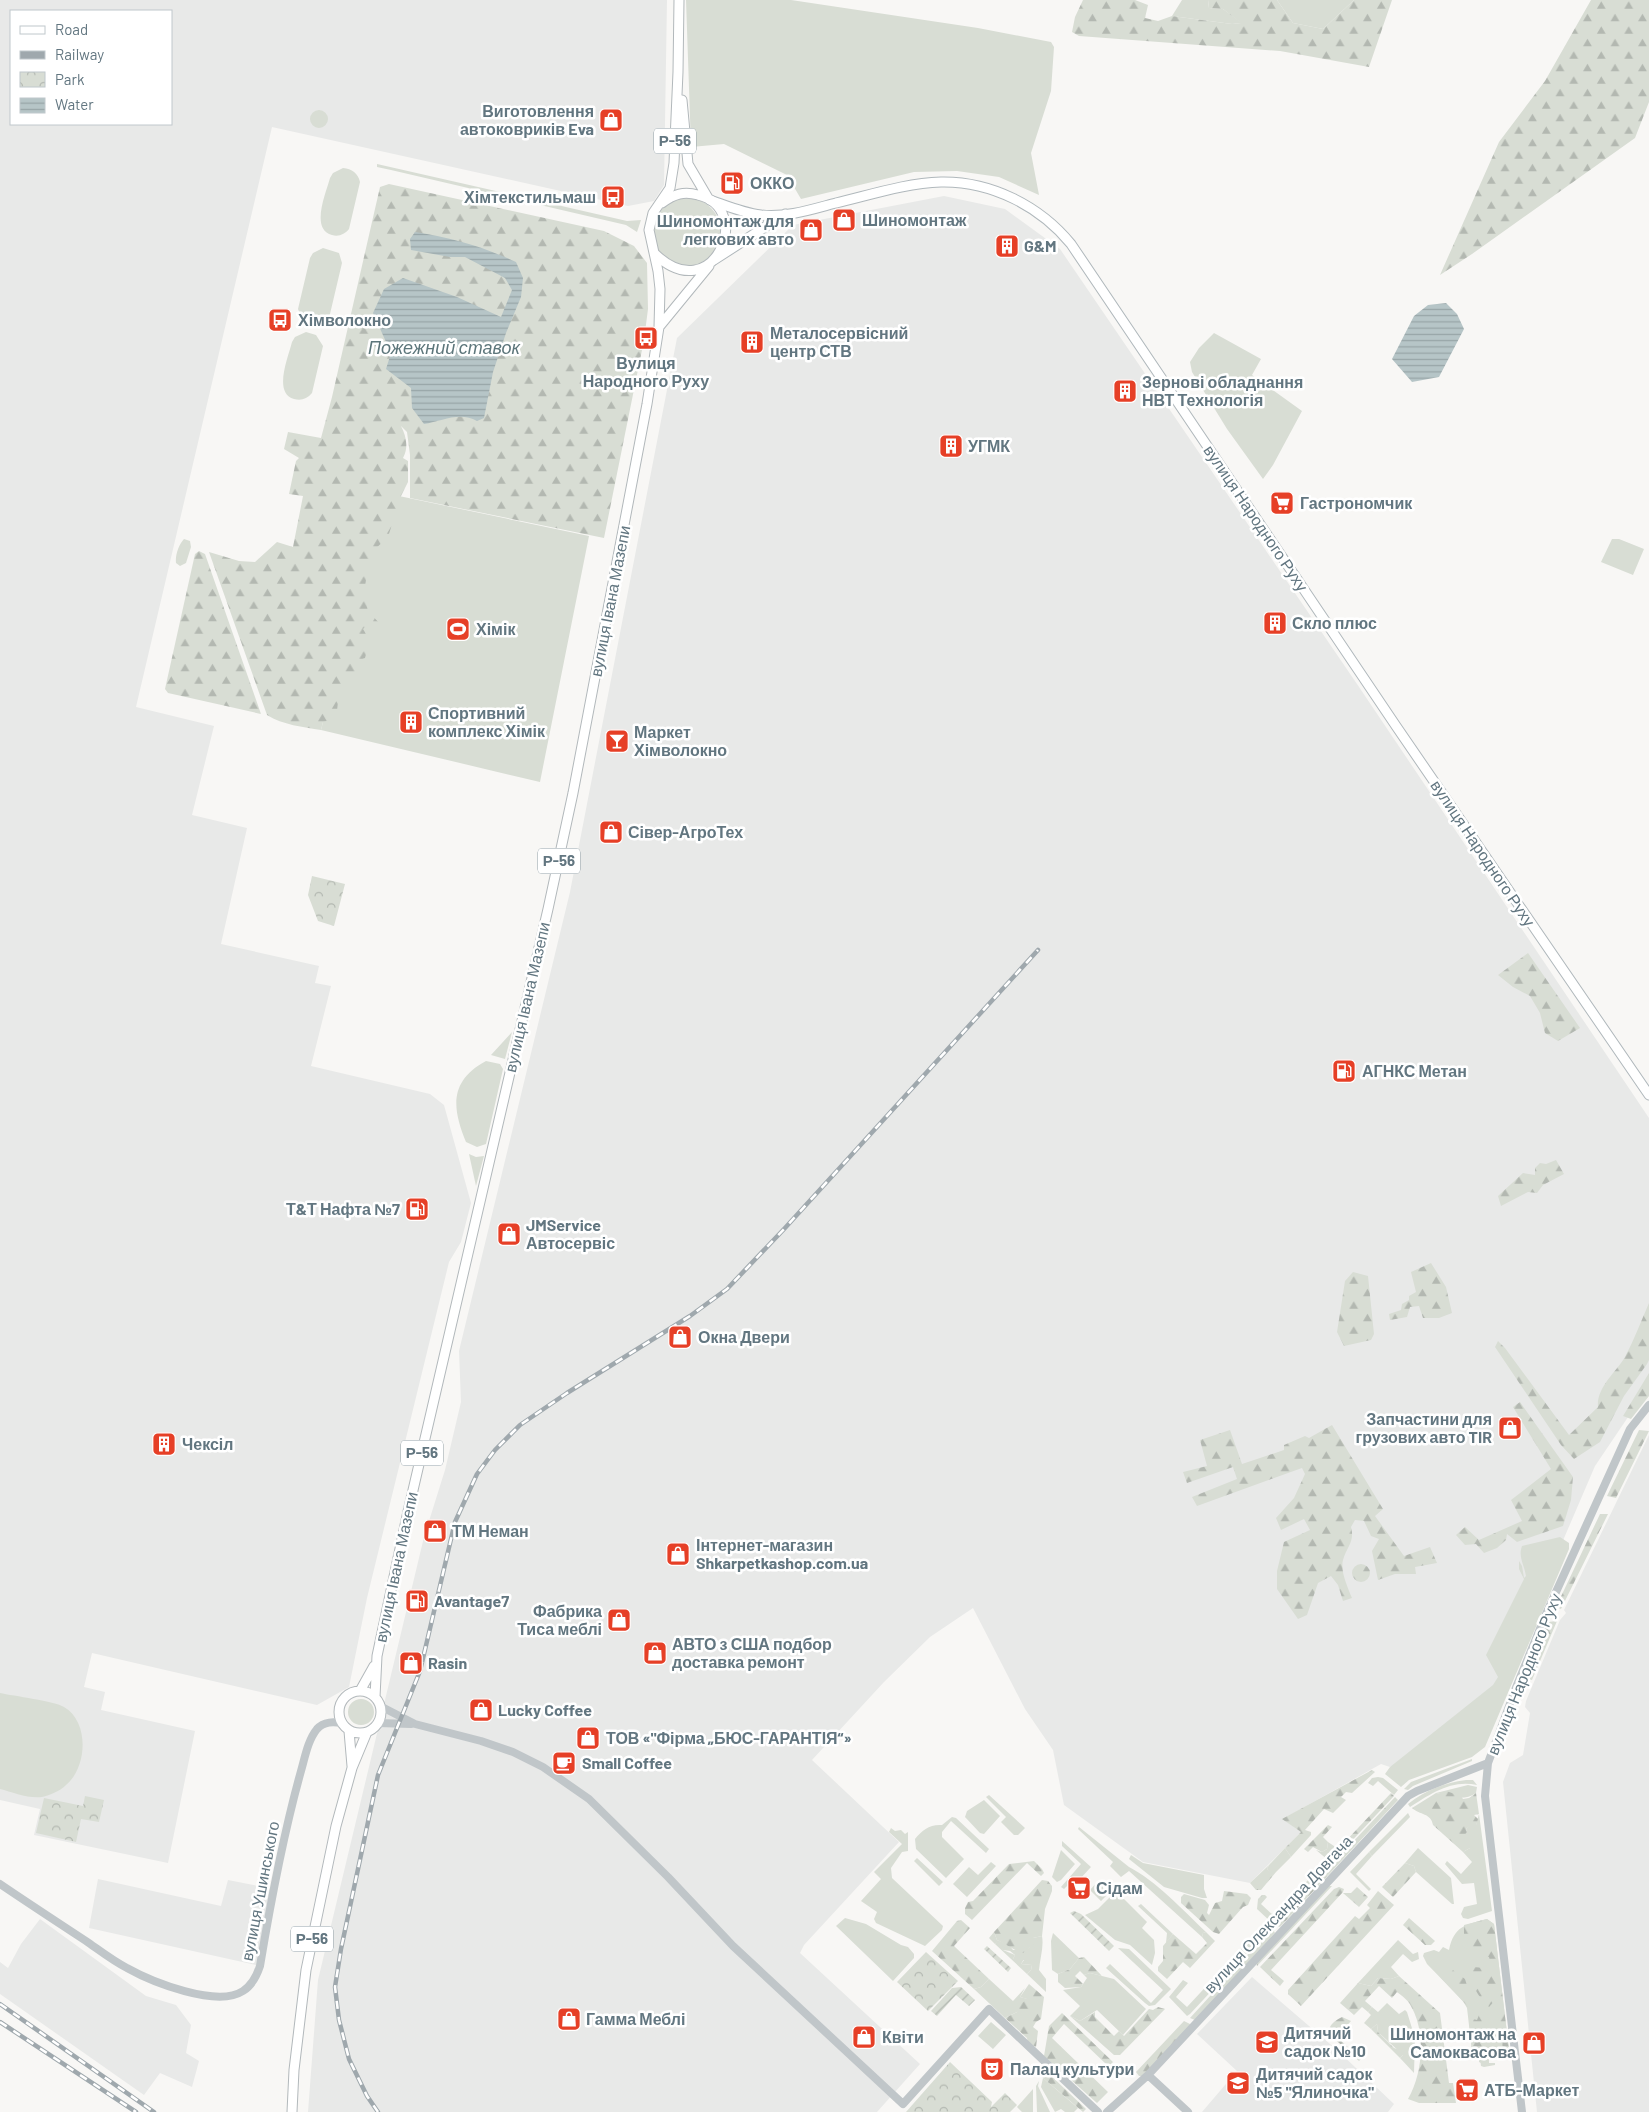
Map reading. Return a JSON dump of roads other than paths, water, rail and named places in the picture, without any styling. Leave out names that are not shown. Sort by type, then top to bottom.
[{"type":"main road","name":"Р-56","points":[[654,253],[648,230],[658,206],[670,188],[674,164],[679,0]]},
{"type":"main road","name":"Р-56","points":[[659,327],[722,250],[726,231],[721,212],[708,199],[688,164],[678,72]]},
{"type":"main road","name":"вулиця Народного Руху","points":[[708,199],[743,212],[763,215],[786,214],[889,190],[941,182],[980,186],[1009,196],[1038,212],[1058,228],[1077,252],[1348,656],[1649,1096]]},
{"type":"main road","points":[[658,206],[670,197],[678,194],[687,193],[708,199]]},
{"type":"main road","name":"вулиця Народного Руху","points":[[714,260],[786,214]]},
{"type":"main road","points":[[654,253],[664,264],[686,271],[700,269],[714,260]]},
{"type":"main road","name":"вулиця Івана Мазепи","points":[[380,1706],[375,1697],[375,1663],[407,1516],[548,909],[573,793],[648,404],[659,327],[660,289],[654,253]]},
{"type":"main road","name":"вулиця Івана Мазепи","points":[[342,1723],[340,1712],[343,1701],[348,1695],[360,1691],[375,1663]]},
{"type":"main road","points":[[360,1691],[369,1692],[375,1697]]},
{"type":"main road","points":[[378,1723],[381,1715],[380,1706]]},
{"type":"main road","points":[[342,1723],[350,1731],[358,1734],[368,1732]]},
{"type":"main road","name":"Р-56","points":[[292,2112],[306,1970],[336,1826],[352,1768],[368,1732],[378,1723]]},
{"type":"main road","name":"Р-56","points":[[350,1731],[352,1768]]},
{"type":"street","name":"вулиця Народного Руху","points":[[1522,2112],[1485,1796],[1488,1763],[1546,1614],[1630,1428],[1649,1405]]},
{"type":"street","points":[[380,1706],[415,1724],[481,1741],[513,1752],[543,1767],[589,1799],[654,1863],[733,1946],[903,2104],[989,2009],[1098,2112]]},
{"type":"street","name":"вулиця Ушинського","points":[[0,1884],[126,1968],[152,1980],[198,1995],[222,1996],[243,1991],[258,1974],[287,1823],[311,1737],[321,1725],[333,1722],[342,1723]]},
{"type":"street","points":[[378,1723],[415,1724]]},
{"type":"street","name":"вулиця Олександра Довгача","points":[[1107,2112],[1148,2074],[1408,1796],[1417,1790],[1488,1763]]},
{"type":"street","points":[[1148,2074],[1188,2112]]},
{"type":"water","name":"Пожежний ставок","points":[[415,232],[467,243],[503,256],[516,262],[523,278],[521,297],[493,372],[484,418],[477,421],[471,418],[458,417],[424,424],[412,408],[411,388],[386,369],[391,353],[373,313],[384,289],[403,278],[457,297],[501,317],[512,290],[505,278],[465,257],[450,257],[411,250],[410,239]]},
{"type":"water","points":[[1446,303],[1457,314],[1464,329],[1439,377],[1412,382],[1392,359],[1414,316],[1428,305]]},
{"type":"railway","points":[[378,2112],[367,2096],[349,2059],[339,2020],[335,1987],[341,1949],[378,1775],[420,1671],[455,1522],[477,1474],[495,1450],[520,1425],[567,1393],[690,1316],[727,1289],[785,1228],[1038,950]]},
{"type":"railway","points":[[0,2004],[154,2112]]},
{"type":"railway","points":[[0,2022],[136,2112]]},
{"type":"place","name":"Виготовлення автоковриків Eva","points":[[611,120]]},
{"type":"place","name":"ОККО","points":[[732,183]]},
{"type":"place","name":"Хімтекстильмаш","points":[[613,197]]},
{"type":"place","name":"Шиномонтаж","points":[[844,220]]},
{"type":"place","name":"Шиномонтаж для легкових авто","points":[[811,230]]},
{"type":"place","name":"G&M","points":[[1007,246]]},
{"type":"place","name":"Хімволокно","points":[[280,320]]},
{"type":"place","name":"Вулиця Народного Руху","points":[[646,338]]},
{"type":"place","name":"Металосервісний центр СТВ","points":[[752,342]]},
{"type":"place","name":"Зернові обладнання НВТ Технологія","points":[[1125,391]]},
{"type":"place","name":"УГМК","points":[[951,446]]},
{"type":"place","name":"Гастрономчик","points":[[1282,503]]},
{"type":"place","name":"Скло плюс","points":[[1275,623]]},
{"type":"place","name":"Хімік","points":[[458,629]]},
{"type":"place","name":"Спортивний комплекс Хімік","points":[[411,722]]},
{"type":"place","name":"Маркет Хімволокно","points":[[617,741]]},
{"type":"place","name":"Сівер-АгроТех","points":[[611,832]]},
{"type":"place","name":"АГНКС Метан","points":[[1344,1071]]},
{"type":"place","name":"Т&Т Нафта №7","points":[[417,1209]]},
{"type":"place","name":"JMService Автосервіс","points":[[509,1234]]},
{"type":"place","name":"Окна Двери","points":[[680,1337]]},
{"type":"place","name":"Запчастини для грузових авто TIR","points":[[1510,1428]]},
{"type":"place","name":"Чексіл","points":[[164,1444]]},
{"type":"place","name":"ТМ Неман","points":[[435,1531]]},
{"type":"place","name":"Інтернет-магазин Shkarpetkashop.com.ua","points":[[678,1554]]},
{"type":"place","name":"Avantage7","points":[[417,1601]]},
{"type":"place","name":"Фабрика Тиса меблі","points":[[619,1620]]},
{"type":"place","name":"АВТО з США подбор доставка ремонт","points":[[655,1653]]},
{"type":"place","name":"Rasin","points":[[411,1663]]},
{"type":"place","name":"Lucky Coffee","points":[[481,1710]]},
{"type":"place","name":"ТОВ «\"Фірма „БЮС-ГАРАНТІЯ“»","points":[[588,1738]]},
{"type":"place","name":"Small Coffee","points":[[564,1763]]},
{"type":"place","name":"Сідам","points":[[1079,1888]]},
{"type":"place","name":"Гамма Меблі","points":[[569,2019]]},
{"type":"place","name":"Квіти","points":[[864,2037]]},
{"type":"place","name":"Дитячий садок №10","points":[[1267,2042]]},
{"type":"place","name":"Шиномонтаж на Самоквасова","points":[[1534,2043]]},
{"type":"place","name":"Палац культури","points":[[992,2069]]},
{"type":"place","name":"Дитячий садок №5 \"Ялиночка\"","points":[[1238,2083]]},
{"type":"place","name":"АТБ-Маркет","points":[[1467,2090]]}]
